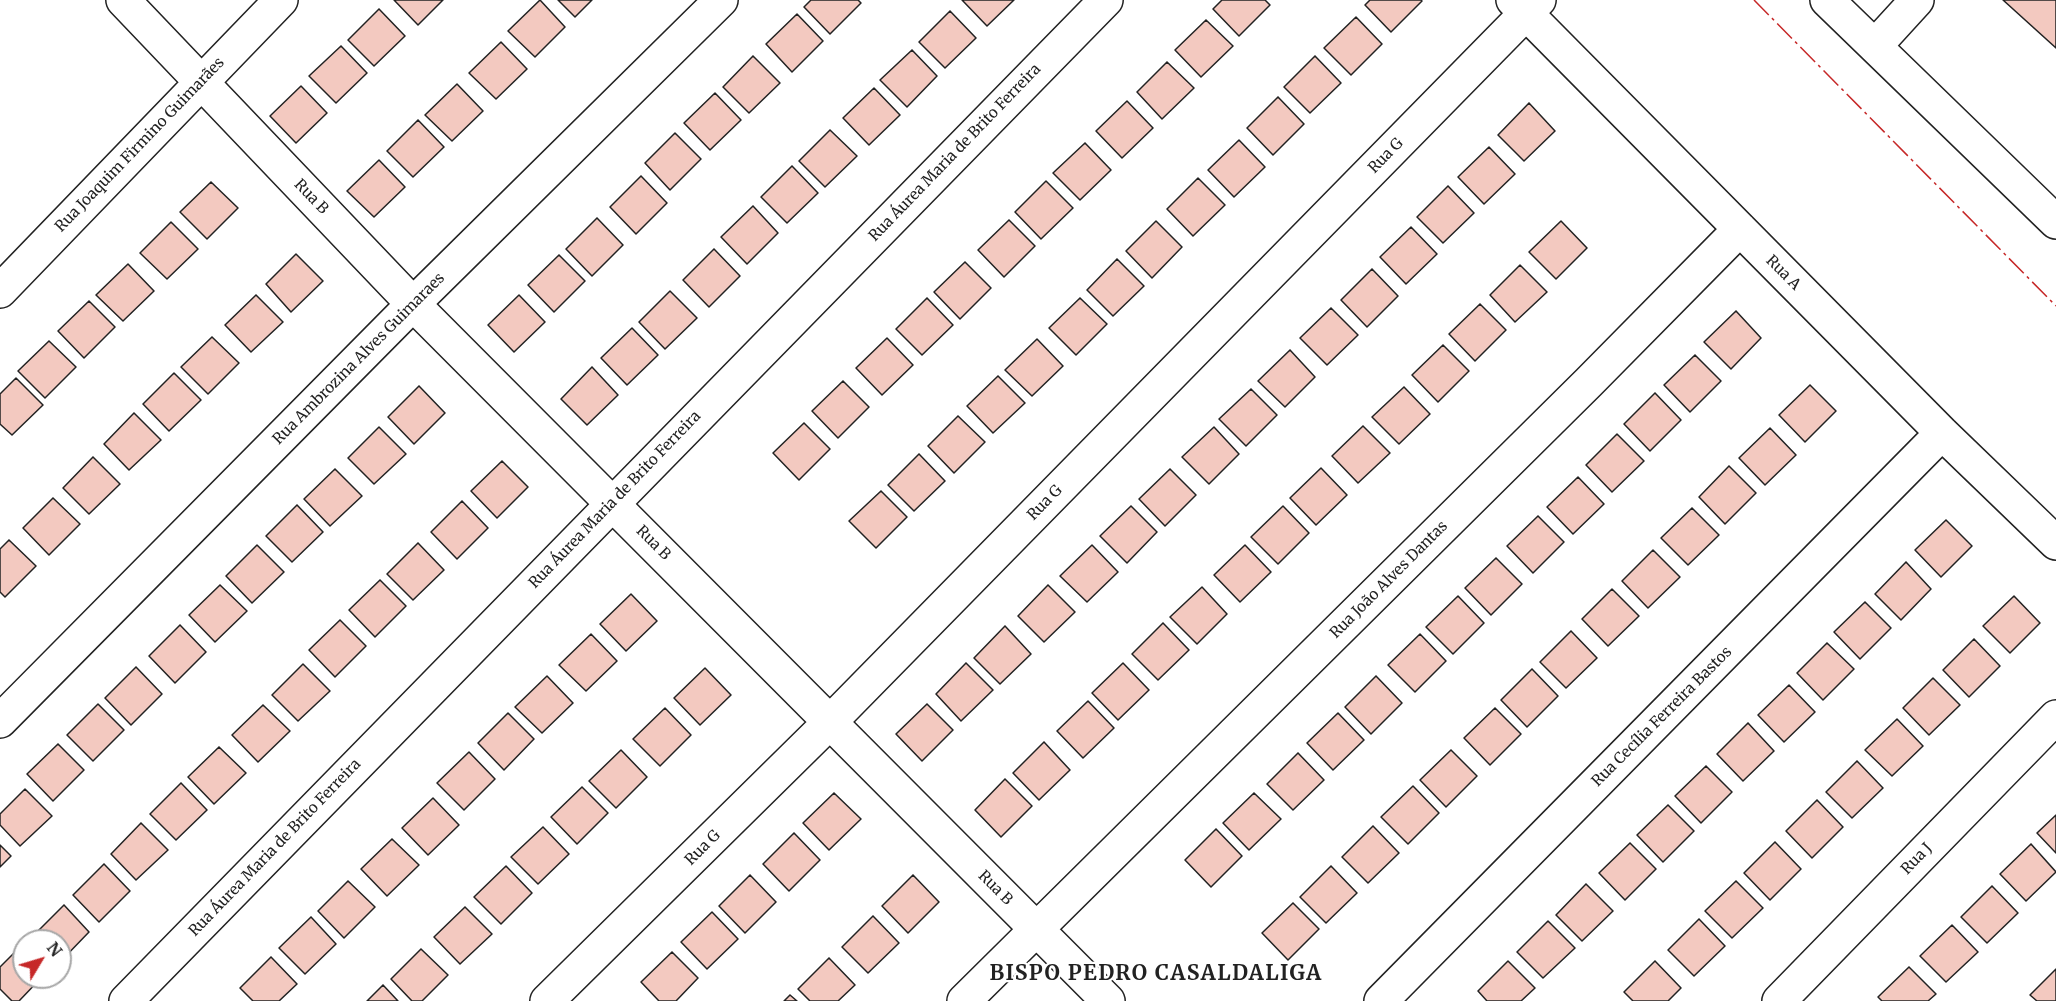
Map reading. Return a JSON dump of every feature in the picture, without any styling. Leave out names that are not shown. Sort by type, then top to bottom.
[{"type":"street","name":"Rua B","points":[[123,0],[413,304],[1108,1001]]},
{"type":"street","name":"Rua Joaquim Firmino Guimarães","points":[[0,291],[281,0]]},
{"type":"street","name":"Rua Ambrozina Alves Guimaraes","points":[[0,721],[413,304],[721,0]]},
{"type":"street","name":"Rua Áurea Maria de Brito Ferreira","points":[[126,1001],[1106,0]]},
{"type":"street","points":[[1827,0],[2056,222]]},
{"type":"street","points":[[1875,46],[1917,0]]},
{"type":"street","name":"Rua A","points":[[1526,4],[1740,229],[1942,433],[2056,543]]},
{"type":"street","name":"Rua G","points":[[547,1001],[830,722],[1526,4]]},
{"type":"street","name":"Rua João Alves Dantas","points":[[964,1001],[1740,229]]},
{"type":"street","name":"Rua Cecília Ferreira Bastos","points":[[1381,1001],[1942,433]]},
{"type":"street","name":"Rua J","points":[[1779,1001],[2056,717]]},
{"type":"building","points":[[394,0],[443,0],[418,25]]},
{"type":"building","points":[[540,0],[565,27],[535,57],[508,31]]},
{"type":"building","points":[[558,0],[592,0],[575,17]]},
{"type":"building","points":[[811,0],[858,0],[861,3],[830,34],[804,7]]},
{"type":"building","points":[[962,0],[1014,0],[987,26]]},
{"type":"building","points":[[1222,0],[1265,0],[1270,5],[1239,36],[1213,9]]},
{"type":"building","points":[[1370,0],[1422,1],[1391,32],[1365,5]]},
{"type":"building","points":[[2003,0],[2056,0],[2056,48]]},
{"type":"building","points":[[379,9],[405,36],[374,66],[348,40]]},
{"type":"building","points":[[950,11],[976,38],[945,68],[919,42]]},
{"type":"building","points":[[797,14],[823,41],[792,72],[766,44]]},
{"type":"building","points":[[1356,17],[1382,44],[1351,75],[1324,48]]},
{"type":"building","points":[[1206,20],[1233,46],[1201,77],[1175,50]]},
{"type":"building","points":[[501,42],[527,69],[496,99],[469,73]]},
{"type":"building","points":[[341,46],[367,73],[336,103],[309,76]]},
{"type":"building","points":[[912,50],[937,76],[907,107],[880,80]]},
{"type":"building","points":[[753,56],[780,83],[749,113],[723,87]]},
{"type":"building","points":[[1315,56],[1341,83],[1310,113],[1284,87]]},
{"type":"building","points":[[1167,62],[1194,88],[1162,119],[1137,92]]},
{"type":"building","points":[[457,84],[483,111],[452,141],[425,115]]},
{"type":"building","points":[[301,86],[327,113],[296,143],[270,116]]},
{"type":"building","points":[[874,88],[900,115],[869,145],[843,118]]},
{"type":"building","points":[[715,93],[741,120],[710,150],[684,123]]},
{"type":"building","points":[[1278,97],[1304,124],[1273,155],[1247,128]]},
{"type":"building","points":[[1127,101],[1153,128],[1122,158],[1096,131]]},
{"type":"building","points":[[1529,103],[1555,131],[1524,161],[1498,135]]},
{"type":"building","points":[[418,120],[444,147],[413,177],[387,151]]},
{"type":"building","points":[[830,130],[857,156],[825,187],[799,161]]},
{"type":"building","points":[[675,133],[701,159],[670,190],[645,163]]},
{"type":"building","points":[[1239,140],[1265,167],[1234,197],[1208,170]]},
{"type":"building","points":[[1085,143],[1111,170],[1080,200],[1053,173]]},
{"type":"building","points":[[1489,147],[1515,174],[1484,204],[1458,177]]},
{"type":"building","points":[[379,160],[405,187],[374,217],[347,191]]},
{"type":"building","points":[[792,166],[818,193],[787,223],[761,197]]},
{"type":"building","points":[[641,176],[667,203],[636,234],[610,207]]},
{"type":"building","points":[[1198,178],[1225,205],[1193,236],[1167,209]]},
{"type":"building","points":[[1046,181],[1073,208],[1041,239],[1015,212]]},
{"type":"building","points":[[211,182],[238,208],[207,239],[180,212]]},
{"type":"building","points":[[1448,186],[1474,213],[1443,243],[1417,217]]},
{"type":"building","points":[[753,206],[778,233],[747,264],[721,237]]},
{"type":"building","points":[[597,218],[623,245],[592,276],[566,249]]},
{"type":"building","points":[[1009,220],[1035,246],[1004,277],[978,250]]},
{"type":"building","points":[[1156,221],[1182,247],[1152,278],[1126,251]]},
{"type":"building","points":[[1561,221],[1587,248],[1556,279],[1529,252]]},
{"type":"building","points":[[171,222],[198,249],[167,279],[140,253]]},
{"type":"building","points":[[1411,227],[1437,254],[1406,284],[1380,257]]},
{"type":"building","points":[[714,249],[740,276],[709,307],[683,280]]},
{"type":"building","points":[[296,254],[323,281],[291,312],[266,284]]},
{"type":"building","points":[[559,255],[585,281],[554,312],[528,285]]},
{"type":"building","points":[[1117,259],[1144,286],[1113,316],[1087,290]]},
{"type":"building","points":[[965,262],[991,288],[960,319],[934,292]]},
{"type":"building","points":[[128,264],[154,291],[123,321],[96,295]]},
{"type":"building","points":[[1520,265],[1547,292],[1515,322],[1490,295]]},
{"type":"building","points":[[1372,269],[1398,296],[1367,327],[1341,300]]},
{"type":"building","points":[[670,291],[697,318],[665,349],[639,322]]},
{"type":"building","points":[[256,295],[283,322],[251,352],[225,325]]},
{"type":"building","points":[[519,295],[545,322],[514,352],[488,325]]},
{"type":"building","points":[[927,298],[953,325],[922,355],[896,329]]},
{"type":"building","points":[[1080,298],[1107,324],[1076,355],[1049,328]]},
{"type":"building","points":[[89,301],[115,327],[84,358],[58,331]]},
{"type":"building","points":[[1480,304],[1506,330],[1475,361],[1449,334]]},
{"type":"building","points":[[1331,308],[1358,335],[1327,365],[1300,338]]},
{"type":"building","points":[[1736,311],[1761,338],[1731,369],[1704,342]]},
{"type":"building","points":[[632,328],[658,355],[627,385],[601,358]]},
{"type":"building","points":[[212,337],[239,363],[208,394],[181,367]]},
{"type":"building","points":[[887,338],[913,365],[882,395],[856,368]]},
{"type":"building","points":[[1037,339],[1063,366],[1032,396],[1005,370]]},
{"type":"building","points":[[49,341],[76,367],[45,398],[18,371]]},
{"type":"building","points":[[1443,345],[1469,371],[1438,402],[1412,375]]},
{"type":"building","points":[[1290,350],[1315,377],[1285,407],[1258,381]]},
{"type":"building","points":[[1695,355],[1721,381],[1690,412],[1664,385]]},
{"type":"building","points":[[592,367],[618,395],[587,425],[561,399]]},
{"type":"building","points":[[174,373],[201,400],[169,431],[143,404]]},
{"type":"building","points":[[998,376],[1025,403],[993,433],[967,406]]},
{"type":"building","points":[[16,378],[43,405],[12,435],[0,424],[0,394]]},
{"type":"building","points":[[843,381],[869,407],[838,438],[812,411]]},
{"type":"building","points":[[1810,385],[1836,411],[1805,442],[1779,415]]},
{"type":"building","points":[[419,386],[445,413],[414,444],[388,417]]},
{"type":"building","points":[[1404,387],[1430,414],[1399,444],[1372,417]]},
{"type":"building","points":[[1251,389],[1277,415],[1246,446],[1219,419]]},
{"type":"building","points":[[1655,393],[1681,420],[1650,451],[1624,424]]},
{"type":"building","points":[[134,413],[161,440],[129,470],[104,444]]},
{"type":"building","points":[[958,416],[985,442],[954,473],[928,446]]},
{"type":"building","points":[[804,423],[830,449],[799,480],[773,453]]},
{"type":"building","points":[[1363,426],[1390,453],[1358,483],[1332,456]]},
{"type":"building","points":[[379,427],[406,454],[374,484],[348,458]]},
{"type":"building","points":[[1214,427],[1239,454],[1209,484],[1182,457]]},
{"type":"building","points":[[1770,428],[1796,455],[1765,485],[1739,458]]},
{"type":"building","points":[[1617,434],[1644,461],[1612,492],[1586,465]]},
{"type":"building","points":[[919,454],[945,481],[914,511],[888,485]]},
{"type":"building","points":[[93,457],[120,484],[89,514],[63,488]]},
{"type":"building","points":[[502,461],[528,487],[497,518],[471,491]]},
{"type":"building","points":[[1729,466],[1756,493],[1725,524],[1699,497]]},
{"type":"building","points":[[1321,468],[1347,495],[1316,525],[1290,498]]},
{"type":"building","points":[[335,469],[362,496],[330,526],[304,499]]},
{"type":"building","points":[[1170,469],[1196,495],[1165,526],[1139,499]]},
{"type":"building","points":[[1578,477],[1604,504],[1573,534],[1547,507]]},
{"type":"building","points":[[881,491],[907,517],[876,548],[849,521]]},
{"type":"building","points":[[53,498],[80,524],[49,555],[23,528]]},
{"type":"building","points":[[462,501],[488,528],[457,559],[431,532]]},
{"type":"building","points":[[297,505],[323,532],[292,562],[266,536]]},
{"type":"building","points":[[1131,506],[1157,532],[1127,563],[1100,536]]},
{"type":"building","points":[[1283,506],[1309,533],[1278,564],[1251,537]]},
{"type":"building","points":[[1692,508],[1719,535],[1688,565],[1661,538]]},
{"type":"building","points":[[1538,516],[1564,542],[1533,573],[1507,546]]},
{"type":"building","points":[[1946,520],[1972,546],[1941,577],[1915,550]]},
{"type":"building","points":[[9,540],[36,566],[5,597],[0,592],[0,549]]},
{"type":"building","points":[[418,543],[444,570],[413,600],[387,574]]},
{"type":"building","points":[[257,545],[284,572],[252,603],[226,576]]},
{"type":"building","points":[[1092,545],[1118,572],[1087,602],[1060,576]]},
{"type":"building","points":[[1245,545],[1271,572],[1240,602],[1214,575]]},
{"type":"building","points":[[1653,550],[1680,577],[1648,608],[1622,581]]},
{"type":"building","points":[[1496,558],[1522,584],[1491,615],[1465,588]]},
{"type":"building","points":[[1906,562],[1931,589],[1901,620],[1875,594]]},
{"type":"building","points":[[380,580],[406,606],[375,637],[349,610]]},
{"type":"building","points":[[220,585],[247,611],[215,642],[189,615]]},
{"type":"building","points":[[1048,585],[1075,612],[1044,642],[1018,616]]},
{"type":"building","points":[[1202,587],[1227,614],[1197,644],[1170,617]]},
{"type":"building","points":[[1612,589],[1639,616],[1608,646],[1582,619]]},
{"type":"building","points":[[631,594],[657,621],[626,651],[600,624]]},
{"type":"building","points":[[1458,596],[1484,623],[1453,654],[1426,627]]},
{"type":"building","points":[[2014,596],[2040,623],[2010,653],[1983,626]]},
{"type":"building","points":[[1865,602],[1891,628],[1860,659],[1834,632]]},
{"type":"building","points":[[340,620],[366,646],[335,677],[309,650]]},
{"type":"building","points":[[1163,623],[1189,650],[1158,680],[1132,654]]},
{"type":"building","points":[[180,625],[206,652],[175,683],[149,656]]},
{"type":"building","points":[[1005,626],[1031,654],[1000,684],[974,658]]},
{"type":"building","points":[[1571,631],[1597,658],[1566,688],[1540,662]]},
{"type":"building","points":[[591,634],[617,661],[586,691],[559,665]]},
{"type":"building","points":[[1420,634],[1446,661],[1415,692],[1388,665]]},
{"type":"building","points":[[1974,639],[2000,666],[1969,697],[1943,670]]},
{"type":"building","points":[[1827,643],[1854,669],[1823,700],[1797,673]]},
{"type":"building","points":[[966,663],[993,690],[961,721],[936,694]]},
{"type":"building","points":[[1123,663],[1149,690],[1118,720],[1092,693]]},
{"type":"building","points":[[303,664],[330,691],[298,721],[272,695]]},
{"type":"building","points":[[136,667],[162,694],[131,725],[105,698]]},
{"type":"building","points":[[705,668],[731,695],[700,725],[674,698]]},
{"type":"building","points":[[1532,669],[1558,696],[1527,727],[1501,700]]},
{"type":"building","points":[[547,676],[573,703],[542,733],[515,707]]},
{"type":"building","points":[[1376,676],[1402,703],[1371,734],[1345,707]]},
{"type":"building","points":[[1933,678],[1960,705],[1929,735],[1903,708]]},
{"type":"building","points":[[1789,685],[1815,712],[1784,742],[1758,715]]},
{"type":"building","points":[[1088,701],[1114,728],[1083,758],[1057,731]]},
{"type":"building","points":[[98,704],[124,730],[93,761],[67,735]]},
{"type":"building","points":[[927,704],[953,730],[922,761],[896,734]]},
{"type":"building","points":[[263,705],[290,731],[258,762],[232,735]]},
{"type":"building","points":[[665,708],[691,735],[660,766],[633,739]]},
{"type":"building","points":[[1495,708],[1521,734],[1490,765],[1464,738]]},
{"type":"building","points":[[508,713],[534,739],[504,770],[478,743]]},
{"type":"building","points":[[1338,713],[1364,740],[1333,770],[1307,743]]},
{"type":"building","points":[[1897,719],[1923,746],[1892,776],[1865,750]]},
{"type":"building","points":[[1748,723],[1774,751],[1743,781],[1717,754]]},
{"type":"building","points":[[1044,742],[1070,770],[1039,800],[1013,773]]},
{"type":"building","points":[[58,744],[84,770],[53,801],[27,774]]},
{"type":"building","points":[[219,747],[246,773],[214,804],[188,777]]},
{"type":"building","points":[[621,750],[647,777],[616,808],[589,781]]},
{"type":"building","points":[[1451,750],[1477,776],[1446,807],[1420,780]]},
{"type":"building","points":[[469,752],[495,779],[464,810],[437,783]]},
{"type":"building","points":[[1298,753],[1324,780],[1293,810],[1267,784]]},
{"type":"building","points":[[1857,761],[1883,788],[1852,818],[1826,792]]},
{"type":"building","points":[[1706,766],[1732,792],[1701,823],[1675,796]]},
{"type":"building","points":[[1005,779],[1032,806],[1001,837],[975,810]]},
{"type":"building","points":[[181,783],[207,810],[176,840],[150,814]]},
{"type":"building","points":[[1413,786],[1439,813],[1408,844],[1381,817]]},
{"type":"building","points":[[582,787],[608,813],[577,844],[551,817]]},
{"type":"building","points":[[25,789],[52,816],[20,846],[0,825],[0,814]]},
{"type":"building","points":[[834,793],[861,819],[829,850],[803,823]]},
{"type":"building","points":[[1254,793],[1281,819],[1249,850],[1223,823]]},
{"type":"building","points":[[433,798],[459,825],[428,855],[402,828]]},
{"type":"building","points":[[1817,800],[1843,827],[1812,858],[1786,831]]},
{"type":"building","points":[[1668,805],[1694,831],[1663,862],[1637,835]]},
{"type":"building","points":[[2056,815],[2056,853],[2037,833]]},
{"type":"building","points":[[141,823],[168,850],[136,880],[111,854]]},
{"type":"building","points":[[1373,826],[1399,853],[1368,883],[1342,857]]},
{"type":"building","points":[[543,827],[569,854],[538,884],[511,857]]},
{"type":"building","points":[[1216,829],[1242,856],[1211,887],[1185,860]]},
{"type":"building","points":[[794,833],[820,860],[789,891],[763,864]]},
{"type":"building","points":[[392,839],[419,865],[387,896],[361,869]]},
{"type":"building","points":[[1775,842],[1801,869],[1770,900],[1744,873]]},
{"type":"building","points":[[1630,843],[1656,869],[1625,900],[1599,873]]},
{"type":"building","points":[[2031,844],[2056,872],[2026,901],[2000,874]]},
{"type":"building","points":[[0,845],[11,856],[0,867]]},
{"type":"building","points":[[104,864],[130,891],[99,922],[73,895]]},
{"type":"building","points":[[506,866],[532,893],[501,924],[474,897]]},
{"type":"building","points":[[1331,866],[1357,893],[1326,923],[1300,897]]},
{"type":"building","points":[[750,875],[776,902],[745,933],[719,906]]},
{"type":"building","points":[[913,875],[939,902],[908,933],[882,906]]},
{"type":"building","points":[[348,881],[375,907],[344,938],[318,911]]},
{"type":"building","points":[[1736,881],[1763,908],[1732,938],[1705,911]]},
{"type":"building","points":[[1586,884],[1613,911],[1582,941],[1556,915]]},
{"type":"building","points":[[1992,886],[2018,913],[1987,943],[1961,917]]},
{"type":"building","points":[[1293,903],[1319,929],[1288,960],[1262,933]]},
{"type":"building","points":[[64,905],[89,932],[72,950],[72,929],[40,929]]},
{"type":"building","points":[[465,907],[492,934],[460,964],[434,937]]},
{"type":"building","points":[[712,912],[738,939],[707,969],[681,942]]},
{"type":"building","points":[[873,916],[899,943],[868,973],[842,947]]},
{"type":"building","points":[[311,917],[336,944],[305,974],[279,948]]},
{"type":"building","points":[[1699,919],[1725,946],[1694,976],[1668,950]]},
{"type":"building","points":[[1548,921],[1575,948],[1543,978],[1517,952]]},
{"type":"building","points":[[1952,925],[1978,952],[1946,982],[1920,956]]},
{"type":"building","points":[[421,949],[448,975],[422,1001],[412,1001],[391,979]]},
{"type":"building","points":[[672,952],[698,978],[676,1001],[659,1001],[641,982]]},
{"type":"building","points":[[12,955],[12,989],[30,989],[19,1001],[12,1001],[0,989],[0,967]]},
{"type":"building","points":[[271,957],[297,984],[279,1001],[253,1001],[240,988]]},
{"type":"building","points":[[829,958],[855,985],[838,1001],[810,1001],[798,989]]},
{"type":"building","points":[[1508,961],[1535,988],[1521,1001],[1487,1001],[1478,991]]},
{"type":"building","points":[[1655,961],[1681,988],[1668,1001],[1633,1001],[1624,992]]},
{"type":"building","points":[[1909,967],[1936,994],[1928,1001],[1882,1001],[1878,997]]},
{"type":"building","points":[[2056,969],[2056,1001],[2037,1001],[2030,995]]},
{"type":"building","points":[[383,985],[398,1001],[367,1001]]},
{"type":"building","points":[[790,995],[797,1001],[784,1001]]},
{"type":"power","points":[[1754,0],[2056,306]]},
{"type":"district","name":"BISPO PEDRO CASALDALIGA","points":[[1156,974]]}]
